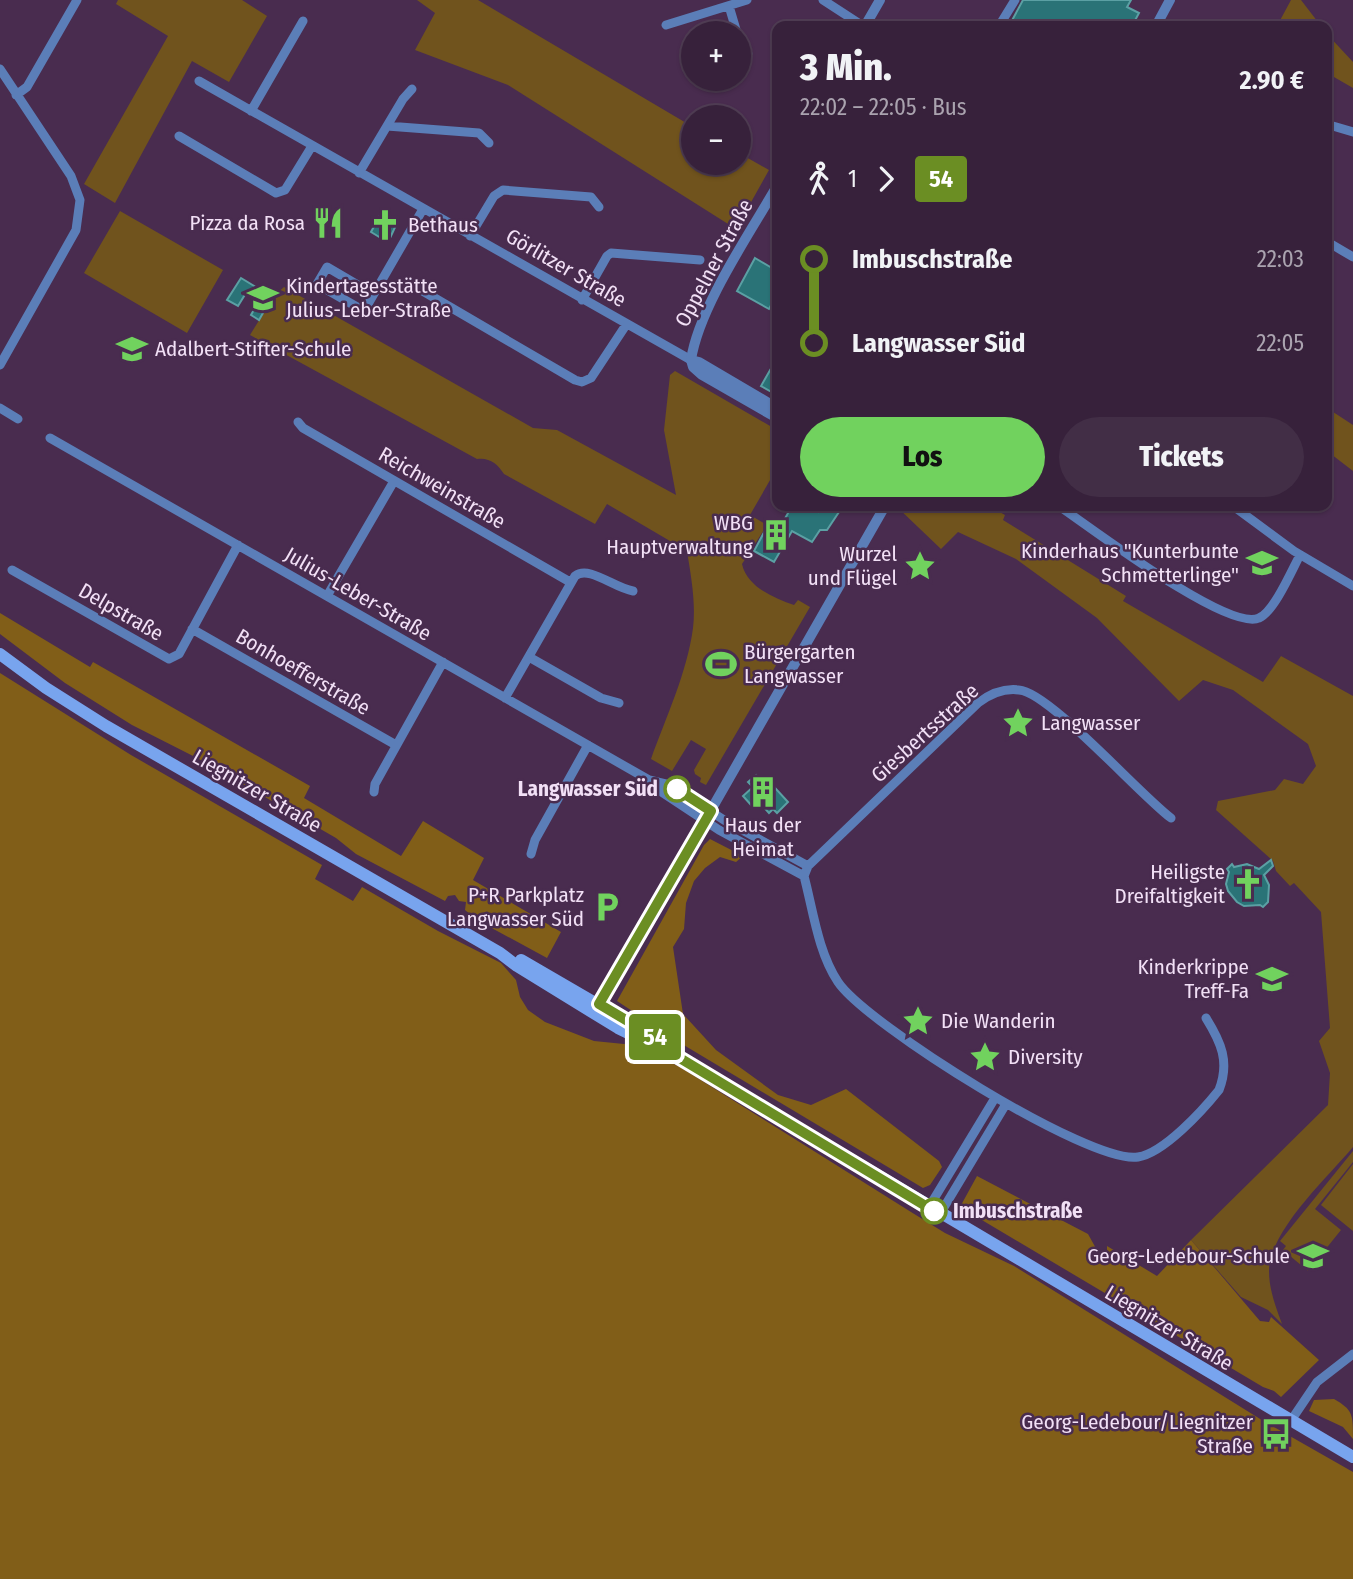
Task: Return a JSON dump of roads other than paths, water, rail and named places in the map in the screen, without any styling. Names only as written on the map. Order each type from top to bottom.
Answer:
[{"type":"main road","name":"Liegnitzer Straße","points":[[0,654],[86,715],[500,953],[533,966],[597,1009],[658,1039],[678,1057],[1353,1457]]},
{"type":"street","points":[[16,95],[27,87],[78,0]]},
{"type":"street","points":[[666,25],[747,0]]},
{"type":"street","points":[[823,0],[856,21]]},
{"type":"street","points":[[867,21],[880,0]]},
{"type":"street","points":[[1002,21],[1015,0]]},
{"type":"street","points":[[1159,21],[1170,0]]},
{"type":"street","points":[[729,6],[733,21]]},
{"type":"street","points":[[251,111],[303,21]]},
{"type":"street","points":[[0,69],[71,176],[80,200],[76,229],[0,365]]},
{"type":"street","name":"Görlitzer Straße","points":[[199,81],[626,325],[699,362],[772,405]]},
{"type":"street","points":[[359,173],[412,89]]},
{"type":"street","points":[[387,126],[479,133],[489,143]]},
{"type":"street","points":[[1332,126],[1353,132]]},
{"type":"street","points":[[178,136],[276,193],[285,190],[312,146]]},
{"type":"street","points":[[470,236],[494,196],[503,190],[591,197],[599,207]]},
{"type":"street","name":"Oppelner Straße","points":[[691,360],[695,342],[711,304],[772,195]]},
{"type":"street","points":[[373,294],[327,267],[317,284],[364,311],[423,209]]},
{"type":"street","points":[[1332,245],[1353,257]]},
{"type":"street","points":[[582,300],[607,256],[611,254],[700,260]]},
{"type":"street","points":[[409,283],[582,382],[591,378],[626,325]]},
{"type":"street","name":"Görlitzer Straße","points":[[691,360],[694,368],[702,375],[772,415]]},
{"type":"street","points":[[0,408],[18,419]]},
{"type":"street","name":"Reichweinstraße","points":[[298,422],[303,428],[570,582]]},
{"type":"street","name":"Julius-Leber-Straße","points":[[50,438],[649,780],[670,785],[708,816]]},
{"type":"street","points":[[327,596],[394,481]]},
{"type":"street","points":[[597,1009],[882,511]]},
{"type":"street","points":[[1066,511],[1177,587],[1242,619],[1255,620],[1268,612],[1300,555]]},
{"type":"street","points":[[1240,511],[1300,555],[1353,586]]},
{"type":"street","name":"Delpstraße","points":[[12,570],[169,659],[179,654],[238,545]]},
{"type":"street","points":[[505,698],[570,582],[581,571],[587,571],[619,589],[633,591]]},
{"type":"street","name":"Bonhoefferstraße","points":[[192,629],[396,745]]},
{"type":"street","points":[[529,657],[601,698],[619,703]]},
{"type":"street","points":[[374,792],[374,784],[443,662]]},
{"type":"street","name":"Giesbertsstraße","points":[[808,866],[978,703],[998,692],[1009,690],[1020,690],[1046,703],[1171,818]]},
{"type":"street","points":[[531,854],[534,840],[588,745]]},
{"type":"street","points":[[708,816],[808,866],[804,876],[828,963],[850,998],[995,1098],[1106,1152],[1128,1158],[1146,1155],[1163,1145],[1219,1090],[1224,1076],[1223,1052],[1218,1037],[1206,1018]]},
{"type":"street","points":[[708,816],[804,876]]},
{"type":"street","points":[[929,1207],[995,1098]]},
{"type":"street","points":[[940,1214],[1006,1104]]},
{"type":"street","points":[[1290,1422],[1317,1382],[1353,1354]]},
{"type":"place","name":"Pizza da Rosa","points":[[328,223]]},
{"type":"place","name":"Bethaus","points":[[385,225]]},
{"type":"place","name":"Kindertagesstätte Julius-Leber-Straße","points":[[263,298]]},
{"type":"place","name":"Adalbert-Stifter-Schule","points":[[132,349]]},
{"type":"place","name":"WBG Hauptverwaltung","points":[[776,535]]},
{"type":"place","name":"Kinderhaus \"Kunterbunte Schmetterlinge\"","points":[[1262,563]]},
{"type":"place","name":"Wurzel und Flügel","points":[[920,566]]},
{"type":"place","name":"Bürgergarten Langwasser","points":[[721,664]]},
{"type":"place","name":"Langwasser","points":[[1018,723]]},
{"type":"place","name":"Langwasser Süd","points":[[677,789]]},
{"type":"place","name":"Haus der Heimat","points":[[763,792]]},
{"type":"place","name":"Heiligste Dreifaltigkeit","points":[[1248,884]]},
{"type":"place","name":"P+R Parkplatz Langwasser Süd","points":[[607,907]]},
{"type":"place","name":"Kinderkrippe Treff-Fa","points":[[1272,979]]},
{"type":"place","name":"Die Wanderin","points":[[918,1021]]},
{"type":"place","name":"Diversity","points":[[985,1057]]},
{"type":"place","name":"Imbuschstraße","points":[[934,1211]]},
{"type":"place","name":"Georg-Ledebour-Schule","points":[[1313,1256]]},
{"type":"place","name":"Georg-Ledebour/Liegnitzer Straße","points":[[1276,1434]]}]
